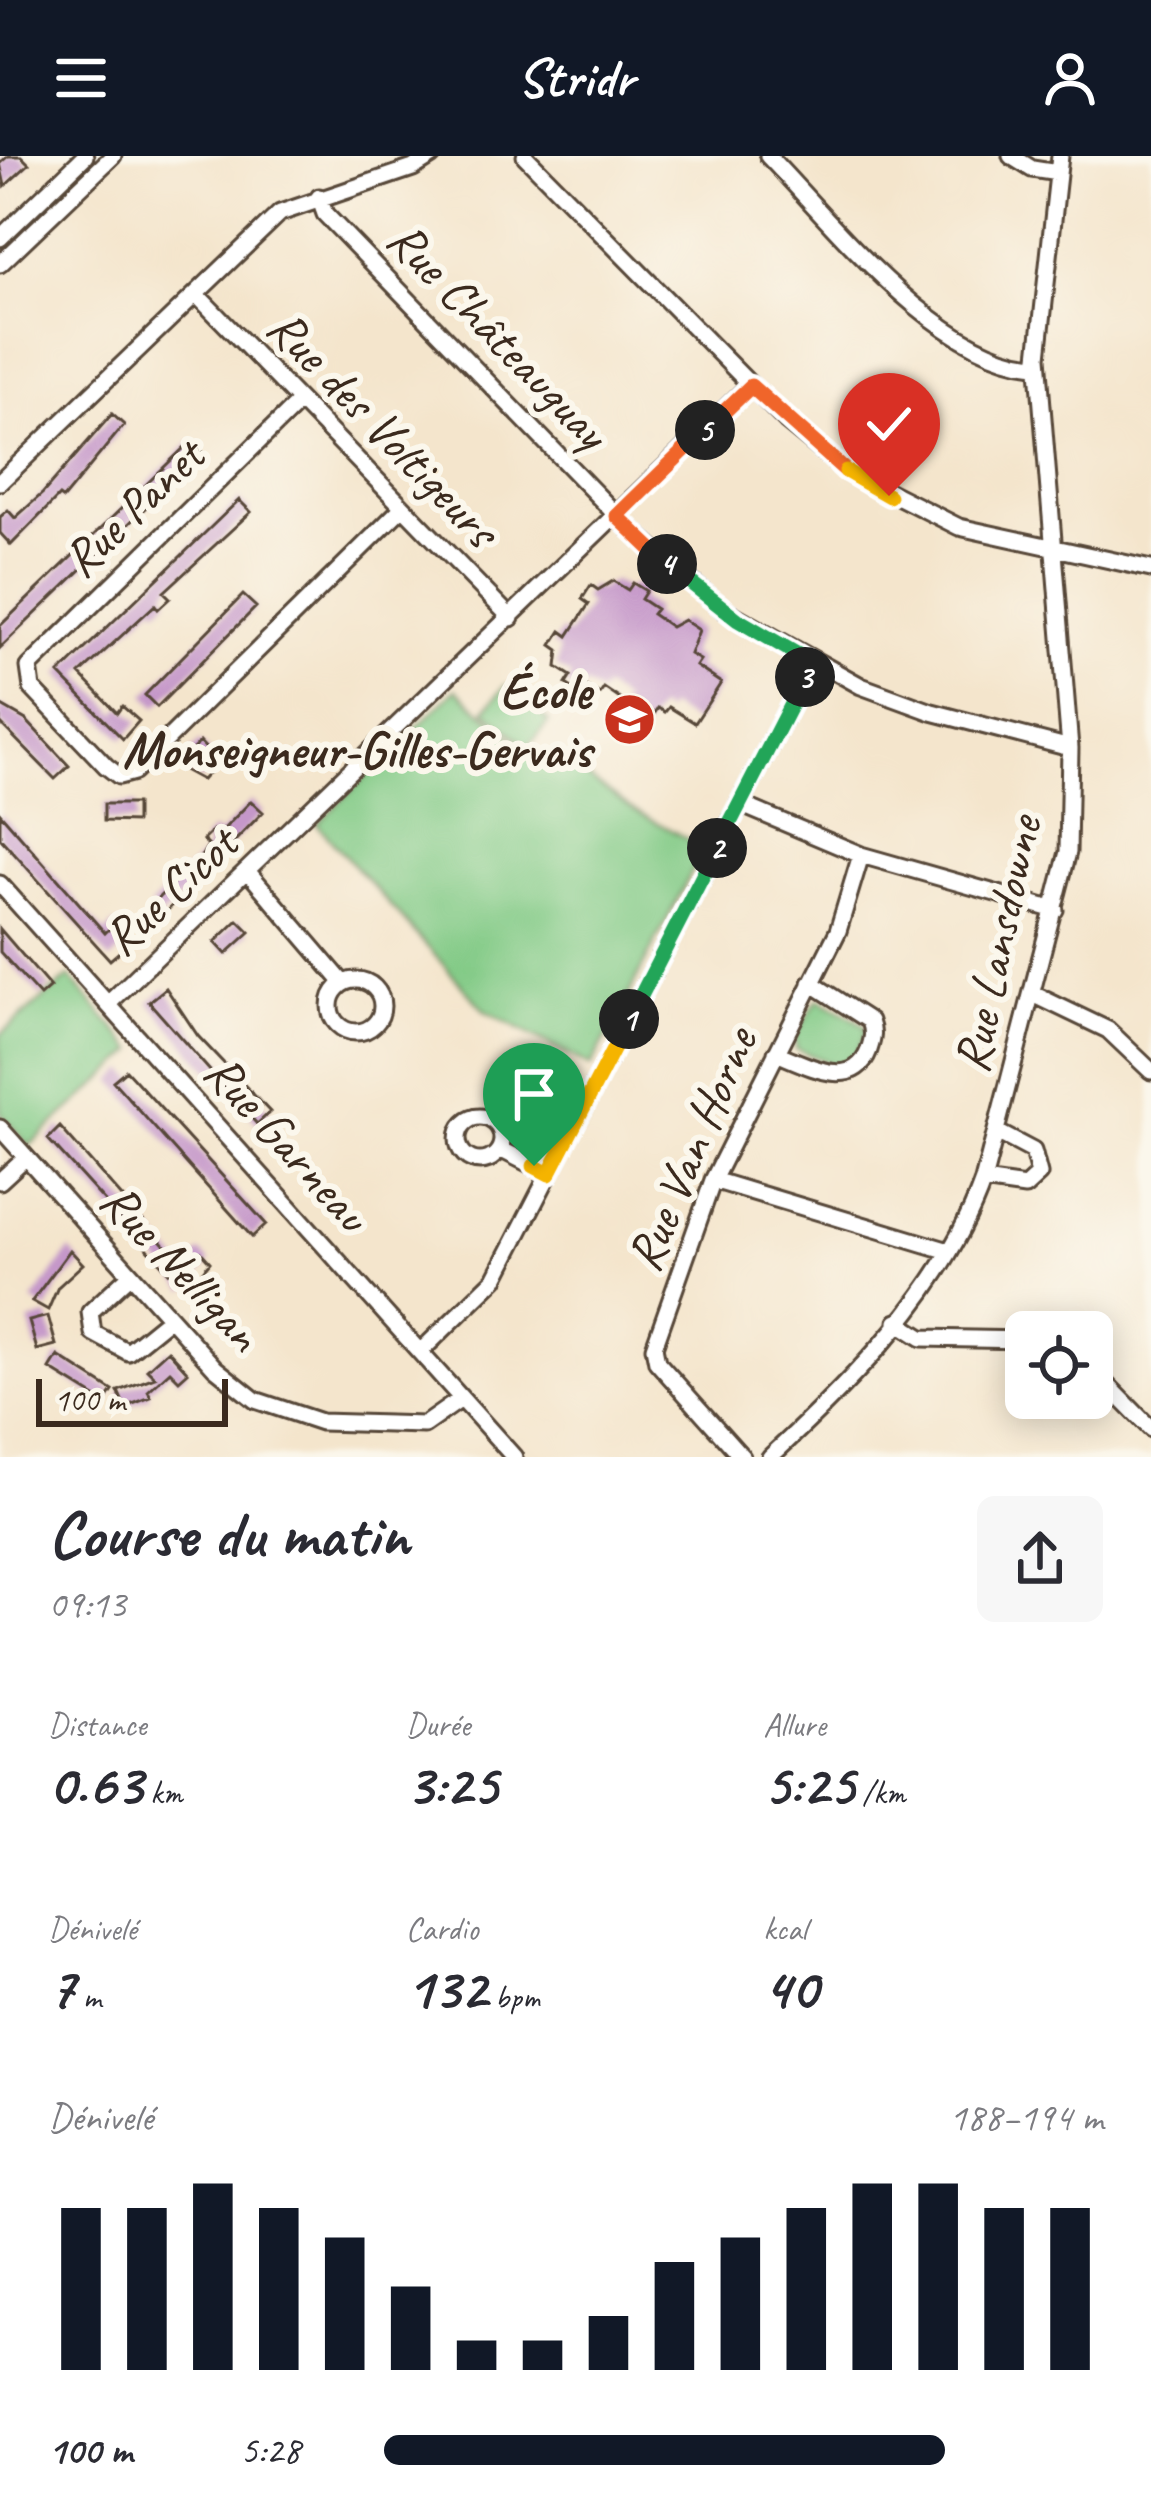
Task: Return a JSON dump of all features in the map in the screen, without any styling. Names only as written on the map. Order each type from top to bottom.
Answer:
[{"type":"street","points":[[0,238],[86,156]]},
{"type":"street","points":[[0,265],[113,156]]},
{"type":"street","points":[[0,482],[280,213],[407,170],[431,156]]},
{"type":"street","points":[[525,156],[822,452],[889,496],[958,527],[1151,569]]},
{"type":"street","points":[[768,156],[929,314],[996,355],[1038,365]]},
{"type":"street","points":[[1011,156],[1027,168],[1059,164]]},
{"type":"street","name":"Rue Lansdowne","points":[[770,1457],[898,1322],[949,1251],[983,1181],[1068,852],[1070,748],[1038,365],[1059,164]]},
{"type":"street","name":"Rue Châteauguay","points":[[319,197],[325,214],[617,516],[694,587],[812,663],[932,712],[1070,748]]},
{"type":"street","name":"Rue des Voltigeurs","points":[[196,294],[512,618]]},
{"type":"street","name":"Rue Cicot","points":[[109,1004],[751,386]]},
{"type":"street","name":"Rue Panet","points":[[300,401],[33,661],[27,674],[32,688],[122,776],[154,752],[403,507]]},
{"type":"street","points":[[420,1352],[490,1286],[812,663]]},
{"type":"street","points":[[740,804],[860,855],[1055,910]]},
{"type":"street","name":"Rue Van Horne","points":[[742,1457],[654,1354],[713,1180],[841,924],[860,855]]},
{"type":"street","points":[[249,873],[344,983]]},
{"type":"street","name":"Rue Garneau","points":[[0,884],[514,1457]]},
{"type":"street","points":[[776,1053],[840,1074],[853,1072],[865,1060],[873,1036],[870,1021],[811,983]]},
{"type":"street","points":[[1033,994],[1108,1030],[1151,1071]]},
{"type":"street","name":"Rue Nelligan","points":[[0,1128],[238,1389],[293,1415],[334,1423],[424,1425],[461,1399]]},
{"type":"street","points":[[983,1181],[1025,1187],[1039,1174],[1033,1151],[997,1132]]},
{"type":"street","points":[[500,1149],[549,1174]]},
{"type":"street","points":[[0,1181],[26,1157]]},
{"type":"street","points":[[713,1180],[949,1251]]},
{"type":"street","points":[[130,1275],[90,1312],[93,1333],[128,1352],[170,1318]]},
{"type":"street","points":[[898,1322],[922,1338],[1005,1340]]},
{"type":"street","points":[[1113,1390],[1151,1429]]},
{"type":"green space","points":[[506,685],[549,722],[528,747],[485,710]]},
{"type":"green space","points":[[456,689],[522,748],[577,770],[634,810],[704,848],[591,1067],[485,1011],[317,824]]},
{"type":"green space","points":[[69,977],[135,1051],[29,1146],[0,1113],[0,1035]]},
{"type":"green space","points":[[818,999],[863,1024],[866,1032],[853,1062],[832,1064],[796,1049],[795,1036]]},
{"type":"building","points":[[8,156],[21,156],[29,164],[5,186],[0,163]]},
{"type":"building","points":[[112,414],[124,425],[63,499],[59,496],[11,545],[0,533],[0,517],[8,510],[15,518],[43,493]]},
{"type":"building","points":[[191,441],[203,452],[0,648],[0,626]]},
{"type":"building","points":[[239,500],[251,512],[164,592],[170,598],[158,609],[155,605],[80,674],[117,713],[122,706],[139,721],[123,739],[59,674]]},
{"type":"building","points":[[613,581],[628,590],[633,583],[646,591],[641,599],[671,627],[684,620],[699,630],[690,654],[700,660],[696,666],[721,683],[695,723],[669,707],[665,712],[658,708],[643,732],[615,714],[623,701],[604,688],[600,694],[585,685],[580,693],[566,684],[571,676],[557,667],[559,650],[552,645],[561,631],[568,636],[589,604],[582,599],[591,585],[598,590]]},
{"type":"building","points":[[243,595],[256,607],[157,707],[145,695]]},
{"type":"building","points":[[0,705],[26,720],[69,766],[55,779],[0,723]]},
{"type":"building","points":[[200,742],[211,754],[203,762],[211,770],[202,780],[176,766]]},
{"type":"building","points":[[251,801],[263,812],[161,917],[150,906],[202,855],[208,845],[203,840],[213,830],[218,835]]},
{"type":"building","points":[[104,804],[136,804],[136,822],[104,821]]},
{"type":"building","points":[[0,813],[105,933],[114,924],[125,936],[119,942],[124,948],[110,960],[0,838]]},
{"type":"building","points":[[238,920],[250,932],[226,954],[215,942]]},
{"type":"building","points":[[0,929],[50,987],[40,996],[0,952]]},
{"type":"building","points":[[166,988],[198,1036],[270,1112],[257,1124],[149,1002]]},
{"type":"building","points":[[126,1070],[266,1224],[252,1237],[113,1081]]},
{"type":"building","points":[[60,1127],[184,1267],[201,1252],[210,1262],[186,1291],[48,1139]]},
{"type":"building","points":[[70,1250],[83,1264],[58,1287],[48,1310],[32,1301]]},
{"type":"building","points":[[48,1316],[56,1345],[37,1350],[29,1321]]},
{"type":"building","points":[[168,1350],[188,1372],[179,1380],[170,1371],[148,1391],[151,1397],[125,1407],[118,1391],[155,1377],[147,1369]]},
{"type":"building","points":[[58,1356],[113,1391],[105,1403],[50,1369]]},
{"type":"place","name":"École Monseigneur-Gilles-Gervais","points":[[630,719]]},
{"type":"route","points":[[534,1166],[549,1174],[812,663],[738,620],[694,587],[617,516],[751,386],[822,452],[889,496]]}]
